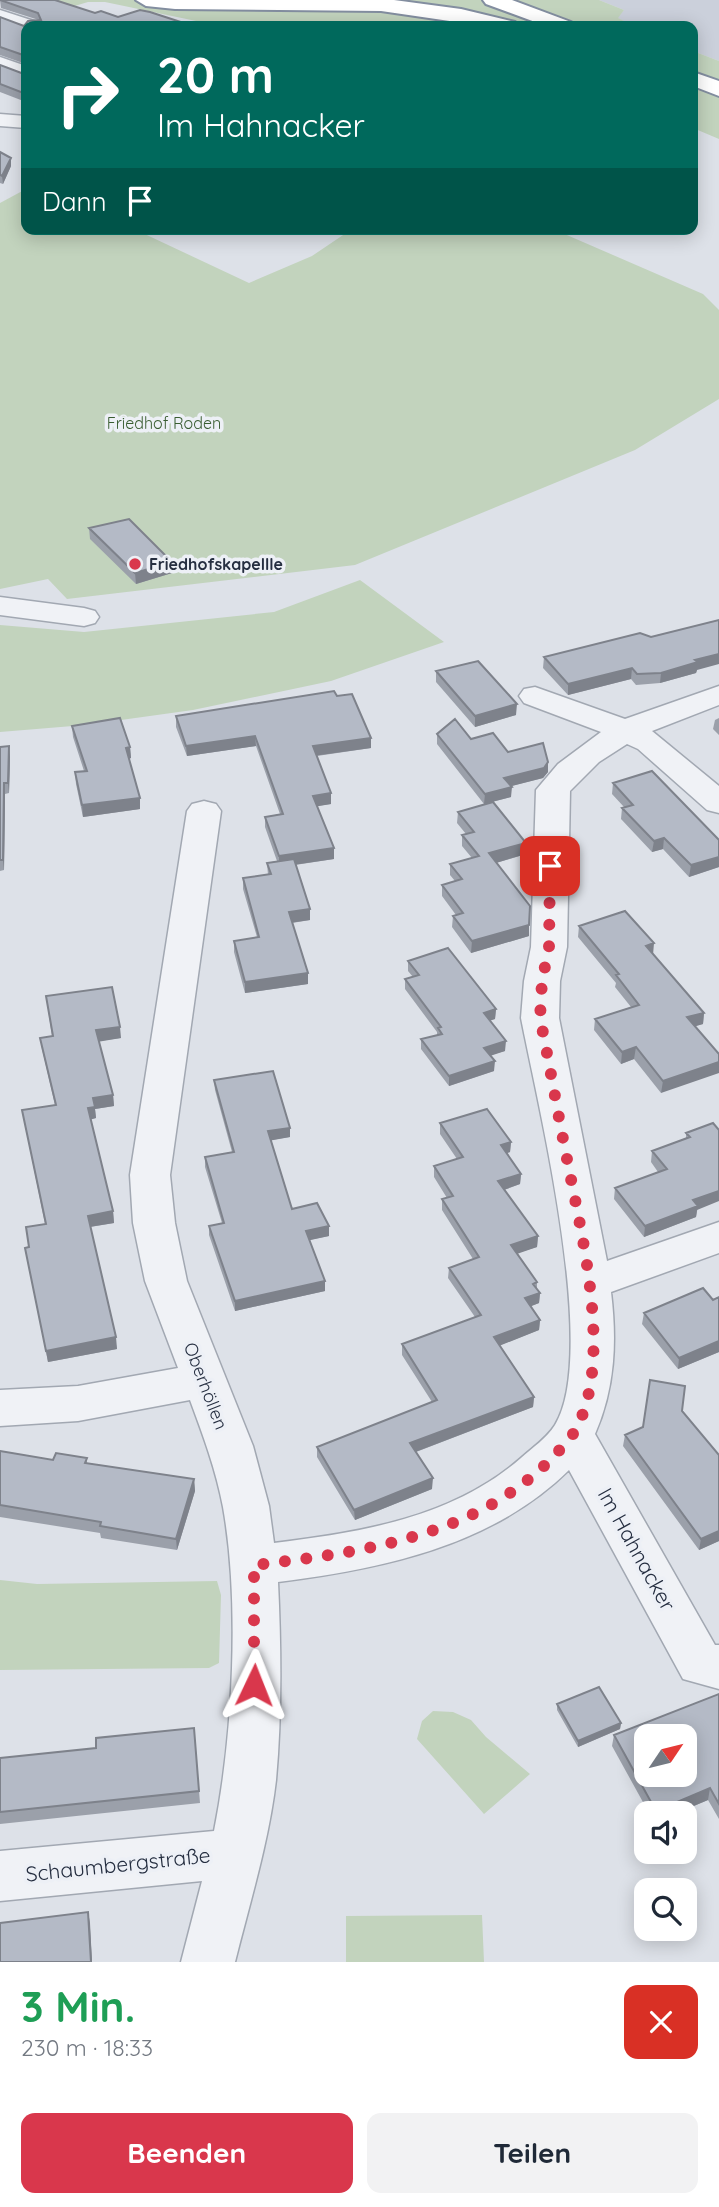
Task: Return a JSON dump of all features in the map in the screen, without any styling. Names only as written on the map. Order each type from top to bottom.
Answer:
[{"type":"highway","points":[[146,0],[220,6],[380,5],[456,14],[486,21]]},
{"type":"highway","points":[[456,0],[524,21]]},
{"type":"highway","points":[[494,0],[528,21]]},
{"type":"highway","points":[[698,80],[719,89]]},
{"type":"highway","points":[[698,96],[719,105]]},
{"type":"street","points":[[0,16],[21,23]]},
{"type":"street","points":[[0,63],[21,71]]},
{"type":"street","points":[[0,120],[21,122]]},
{"type":"street","points":[[0,606],[84,617]]},
{"type":"street","points":[[254,1565],[337,1555],[437,1530],[495,1503],[538,1472],[573,1435],[588,1399],[592,1357],[590,1283],[540,1018],[542,981],[549,947],[553,790],[593,752],[625,730],[652,717],[719,695]]},
{"type":"street","points":[[534,696],[625,730],[668,756],[719,803]]},
{"type":"street","name":"Oberhöllen","points":[[204,811],[156,1119],[150,1175],[154,1223],[166,1281],[230,1446],[246,1506],[254,1565],[256,1638],[250,1780],[236,1853],[208,1962]]},
{"type":"street","points":[[590,1283],[719,1237]]},
{"type":"street","points":[[0,1408],[47,1409],[96,1404],[205,1379]]},
{"type":"street","name":"Im Hahnacker","points":[[573,1435],[710,1665]]},
{"type":"street","name":"Schaumbergstraße","points":[[0,1876],[236,1853]]},
{"type":"shaded area","points":[[599,0],[719,0],[719,61],[698,53],[698,21],[623,21],[617,18],[624,10]]},
{"type":"green space","points":[[30,0],[599,0],[624,10],[618,18],[624,21],[572,21],[556,15],[536,21],[196,21],[105,2],[88,2],[58,11]]},
{"type":"green space","points":[[698,53],[719,61],[719,139],[698,130]]},
{"type":"green space","name":"Friedhof Roden","points":[[21,192],[21,235],[147,235],[249,283],[312,256],[343,235],[567,235],[703,294],[719,310],[719,399],[635,450],[355,565],[67,599],[48,579],[0,589],[0,203]]},
{"type":"green space","points":[[360,580],[444,642],[331,681],[193,710],[85,725],[0,732],[0,625],[84,632],[274,612]]},
{"type":"green space","points":[[0,1580],[37,1584],[217,1581],[221,1595],[219,1663],[209,1668],[0,1670]]},
{"type":"green space","points":[[433,1711],[453,1712],[471,1720],[486,1737],[530,1774],[484,1814],[417,1739],[422,1721]]},
{"type":"green space","points":[[482,1915],[484,1962],[346,1962],[346,1916]]},
{"type":"building","points":[[0,0],[55,0],[95,13],[101,11],[118,17],[140,10],[178,21],[28,21],[41,20],[38,13]]},
{"type":"building","points":[[0,17],[21,25],[21,54],[0,47]]},
{"type":"building","points":[[0,65],[21,73],[21,92],[0,84]]},
{"type":"building","points":[[0,152],[11,158],[2,176],[0,175]]},
{"type":"building","points":[[129,519],[172,562],[135,573],[89,528]]},
{"type":"building","points":[[719,620],[719,654],[661,673],[637,674],[632,668],[568,684],[544,657],[640,633],[651,637]]},
{"type":"building","points":[[478,661],[517,704],[475,716],[436,671]]},
{"type":"building","points":[[334,691],[337,696],[352,694],[371,738],[313,746],[331,793],[313,796],[334,848],[279,856],[265,817],[283,814],[255,736],[186,746],[176,716]]},
{"type":"building","points":[[120,718],[130,747],[126,748],[140,798],[82,805],[75,772],[87,771],[72,726]]},
{"type":"building","points":[[455,719],[471,739],[493,733],[508,752],[543,743],[548,762],[544,768],[504,778],[512,787],[485,794],[437,734]]},
{"type":"building","points":[[9,746],[8,783],[4,783],[3,860],[0,860],[0,747]]},
{"type":"building","points":[[652,771],[719,840],[719,857],[691,865],[664,838],[654,841],[622,808],[633,805],[613,783]]},
{"type":"building","points":[[493,802],[526,843],[489,853],[530,906],[529,925],[472,941],[453,916],[463,913],[442,885],[462,879],[450,864],[479,856],[462,835],[474,832],[458,812]]},
{"type":"building","points":[[294,859],[310,909],[289,912],[308,973],[245,982],[234,941],[259,937],[243,878],[271,874],[267,863]]},
{"type":"building","points":[[625,911],[654,943],[646,946],[704,1013],[687,1017],[719,1054],[719,1062],[663,1081],[636,1047],[622,1052],[595,1019],[639,1005],[616,975],[619,974],[579,926]]},
{"type":"building","points":[[448,948],[496,1009],[484,1013],[506,1041],[484,1048],[495,1061],[449,1076],[421,1039],[442,1034],[438,1028],[441,1027],[405,979],[419,975],[408,961]]},
{"type":"building","points":[[112,987],[120,1027],[96,1030],[113,1095],[93,1098],[95,1107],[88,1108],[113,1211],[88,1216],[116,1337],[46,1351],[25,1248],[29,1247],[26,1227],[46,1224],[22,1110],[56,1105],[40,1038],[53,1036],[46,996]]},
{"type":"building","points":[[273,1071],[290,1128],[268,1131],[292,1209],[317,1203],[329,1226],[306,1231],[325,1281],[235,1301],[209,1226],[224,1223],[205,1157],[234,1152],[214,1080]]},
{"type":"building","points":[[487,1109],[511,1142],[501,1145],[521,1174],[498,1181],[538,1236],[511,1245],[537,1282],[533,1284],[540,1293],[525,1298],[540,1320],[494,1337],[534,1397],[410,1443],[433,1478],[354,1510],[317,1447],[437,1400],[402,1344],[481,1315],[449,1268],[479,1257],[442,1199],[453,1196],[434,1166],[463,1157],[440,1123]]},
{"type":"building","points":[[713,1123],[719,1130],[719,1191],[693,1200],[698,1206],[645,1226],[615,1188],[667,1169],[652,1151],[690,1137],[686,1133]]},
{"type":"building","points":[[703,1288],[713,1300],[719,1297],[719,1341],[679,1358],[644,1313]]},
{"type":"building","points":[[650,1380],[685,1386],[682,1411],[719,1455],[719,1531],[701,1539],[625,1435],[643,1427]]},
{"type":"building","points":[[0,1451],[53,1460],[56,1453],[87,1458],[85,1463],[194,1479],[176,1539],[100,1526],[101,1522],[0,1505]]},
{"type":"building","points":[[599,1687],[621,1723],[578,1741],[557,1704]]},
{"type":"building","points":[[719,1694],[719,1804],[710,1788],[679,1801],[650,1801],[643,1787],[697,1787],[697,1724],[642,1724]]},
{"type":"building","points":[[634,1727],[634,1771],[614,1735]]},
{"type":"building","points":[[194,1728],[199,1791],[0,1812],[0,1758],[96,1748],[96,1738]]},
{"type":"building","points":[[88,1912],[91,1962],[0,1962],[0,1923]]},
{"type":"place","name":"Friedhofskapellle","points":[[135,564]]},
{"type":"route","points":[[254,1685],[254,1565],[337,1555],[437,1530],[495,1503],[538,1472],[573,1435],[588,1399],[592,1357],[590,1283],[540,1018],[542,981],[549,947],[550,866]]}]
